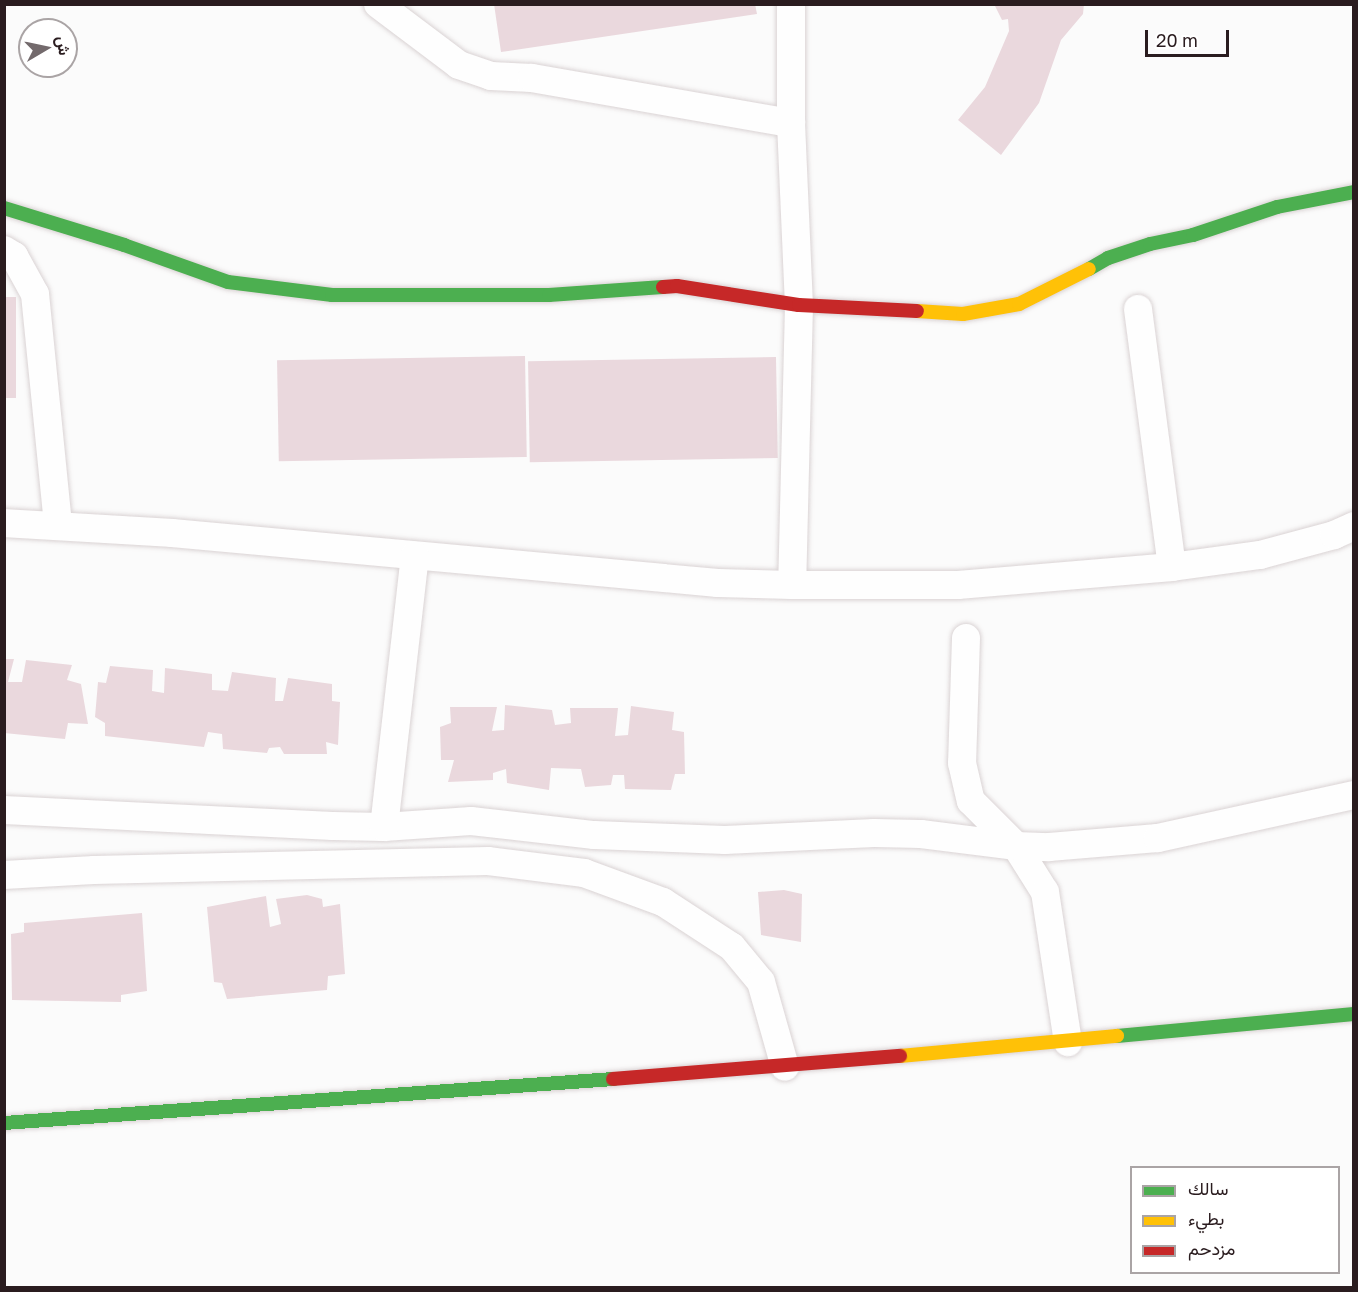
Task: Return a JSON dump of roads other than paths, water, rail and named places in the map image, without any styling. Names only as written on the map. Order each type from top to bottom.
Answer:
[{"type":"street","points":[[378,4],[459,65],[491,76],[532,78],[791,123]]},
{"type":"street","points":[[792,585],[798,305],[791,123],[799,5]]},
{"type":"street","points":[[4,208],[124,245],[228,282],[332,295],[549,295],[677,286],[798,305],[944,314],[992,311],[1046,293],[1108,258],[1150,244],[1193,235],[1277,207],[1353,192]]},
{"type":"street","points":[[4,250],[14,256],[35,294],[58,525]]},
{"type":"street","points":[[1138,309],[1172,567]]},
{"type":"street","points":[[4,523],[288,543],[718,583],[792,585],[958,585],[1172,567],[1260,555],[1334,535],[1353,526]]},
{"type":"street","points":[[384,827],[414,556]]},
{"type":"street","points":[[966,638],[962,763],[970,801],[1016,846],[1045,892],[1068,1042]]},
{"type":"street","points":[[4,810],[384,827],[471,821],[594,835],[725,840],[874,833],[921,834],[1016,846],[1049,847],[1158,838],[1353,795]]},
{"type":"street","points":[[4,875],[94,870],[488,861],[584,873],[663,902],[732,946],[761,982],[785,1067]]},
{"type":"street","points":[[4,1123],[785,1067],[1353,1014]]}]
